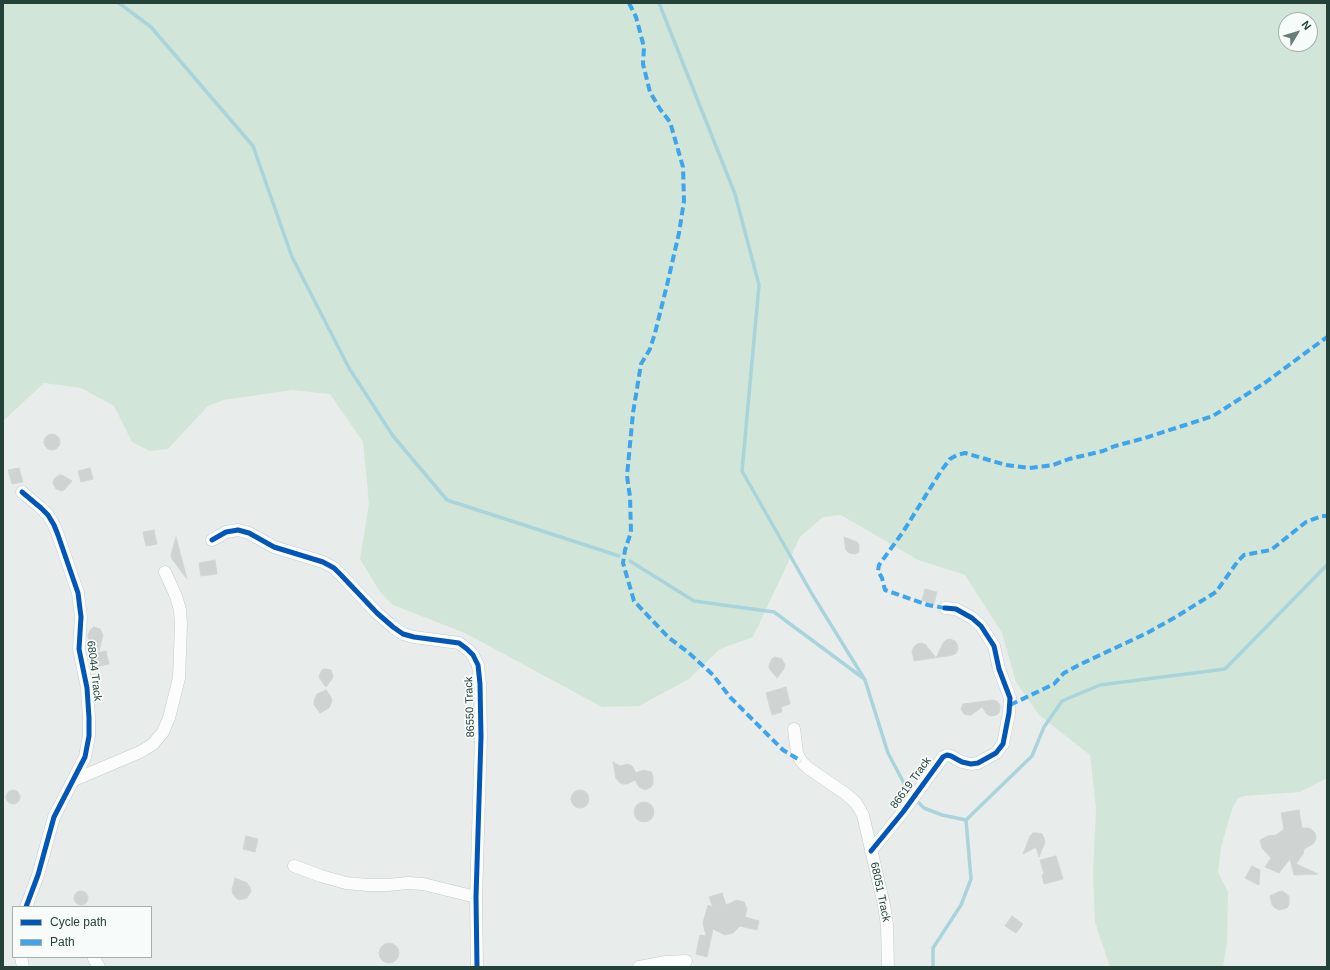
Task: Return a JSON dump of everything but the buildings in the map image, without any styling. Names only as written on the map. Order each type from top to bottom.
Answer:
[{"type":"street","name":"68044 Track","points":[[22,492],[41,508],[54,524],[78,593],[81,617],[79,649],[87,688],[89,718],[89,736],[85,757],[54,817],[38,874],[26,906]]},
{"type":"street","name":"86550 Track","points":[[212,540],[226,532],[238,530],[249,533],[274,547],[323,562],[334,568],[377,613],[403,634],[414,637],[459,643],[467,648],[473,655],[478,665],[480,684],[481,738],[476,897],[477,967]]},
{"type":"street","points":[[74,780],[140,752],[153,744],[163,732],[169,718],[179,678],[181,625],[180,610],[176,596],[165,572]]},
{"type":"street","name":"86619 Track","points":[[871,851],[943,757],[947,755],[962,762],[971,764],[978,763],[996,753],[1003,744],[1010,698],[999,669],[994,646],[981,626],[967,614],[956,609],[945,608]]},
{"type":"street","name":"68051 Track","points":[[794,729],[797,753],[800,761],[846,794],[856,803],[863,814],[871,851],[881,886],[887,925],[888,967]]},
{"type":"street","points":[[294,866],[346,883],[367,885],[408,883],[423,884],[476,897]]},
{"type":"street","points":[[639,967],[666,962],[686,961]]},
{"type":"green space","points":[[3,3],[1327,3],[1327,778],[1300,792],[1244,796],[1238,798],[1232,809],[1221,847],[1218,872],[1228,892],[1227,943],[1223,967],[1110,967],[1095,922],[1093,872],[1096,808],[1090,755],[1039,715],[1016,682],[1002,633],[965,575],[918,560],[841,515],[823,517],[800,537],[753,637],[720,649],[689,679],[639,706],[602,707],[465,633],[393,605],[380,592],[360,559],[369,503],[363,442],[330,394],[292,390],[224,400],[208,406],[168,449],[150,451],[132,442],[114,406],[81,388],[44,383],[3,421]]},
{"type":"waterway","points":[[119,3],[151,27],[253,146],[292,257],[349,368],[393,436],[447,500],[619,556]]},
{"type":"waterway","points":[[659,3],[735,194],[759,285],[742,471],[812,594],[865,680],[888,753],[907,789]]},
{"type":"waterway","points":[[630,561],[694,601],[774,612],[863,678]]},
{"type":"waterway","points":[[966,820],[1032,756],[1044,727],[1062,701],[1100,685],[1225,669],[1327,565]]},
{"type":"waterway","points":[[919,803],[924,808],[942,815],[966,820],[971,879],[961,905],[933,948],[933,967]]},
{"type":"marked path","points":[[629,3],[636,17],[644,47],[643,64],[650,92],[670,122],[683,167],[684,201],[679,233],[655,333],[650,349],[641,364],[633,413],[627,476],[630,497],[631,532],[625,550],[623,563],[634,601],[668,637],[689,653],[713,675],[730,697],[783,750],[801,761]]},
{"type":"marked path","points":[[945,608],[928,605],[885,590],[882,578],[878,571],[879,565],[903,532],[950,459],[965,453],[1006,465],[1029,468],[1053,465],[1069,459],[1103,451],[1213,416],[1266,382],[1327,337]]},
{"type":"marked path","points":[[1010,705],[1054,684],[1064,673],[1147,633],[1174,618],[1216,592],[1244,555],[1271,550],[1306,522],[1322,516],[1327,516]]},
{"type":"cycle path","points":[[22,492],[48,515],[54,525],[78,593],[81,617],[79,649],[87,688],[89,718],[89,736],[85,757],[54,817],[38,875],[26,906]]},
{"type":"cycle path","points":[[212,540],[226,532],[238,530],[249,533],[274,547],[323,562],[334,568],[377,613],[403,634],[414,637],[459,643],[473,655],[478,665],[480,684],[481,737],[476,897],[477,967]]},
{"type":"cycle path","points":[[871,851],[903,812],[943,757],[947,755],[962,762],[971,764],[978,763],[996,753],[1003,744],[1009,713],[1010,698],[999,669],[994,646],[981,626],[972,618],[956,609],[945,608]]}]
